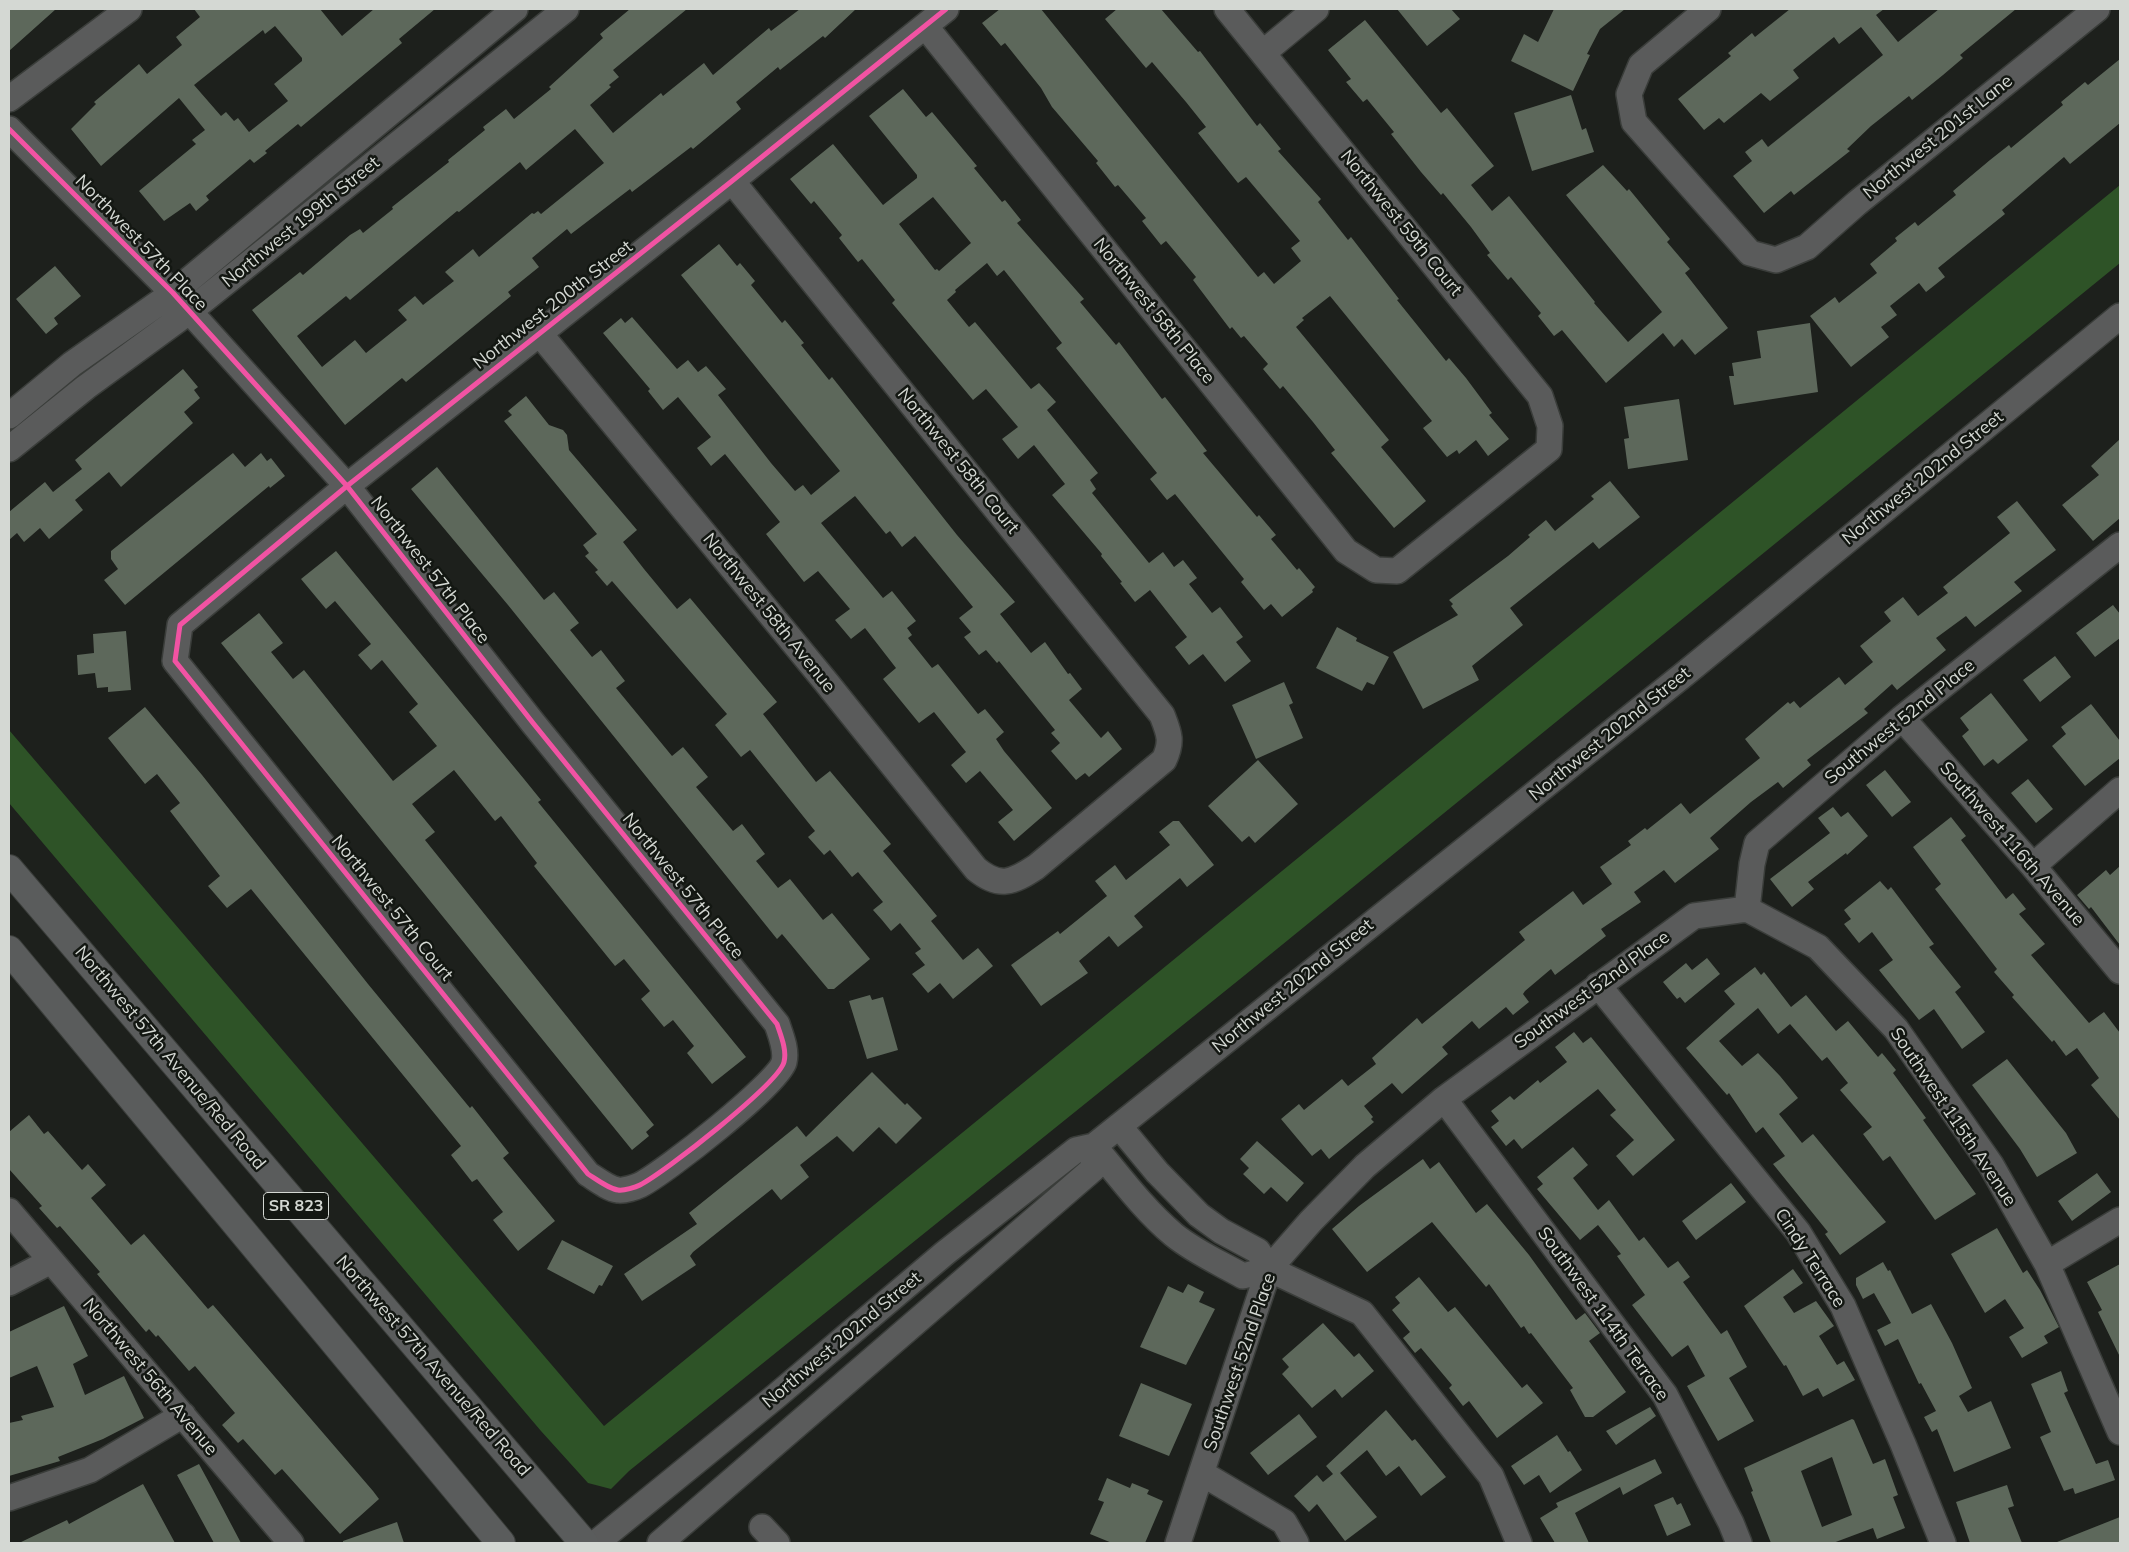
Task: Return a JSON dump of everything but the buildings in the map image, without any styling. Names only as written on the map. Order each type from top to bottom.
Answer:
[{"type":"main road","name":"Northwest 57th Avenue/Red Road","points":[[9,869],[584,1543]]},
{"type":"main road","name":"SR 823","points":[[9,950],[501,1543]]},
{"type":"street","points":[[9,99],[129,9]]},
{"type":"street","name":"Northwest 199th Street","points":[[9,416],[72,364],[173,293],[515,9]]},
{"type":"street","name":"Northwest 199th Street","points":[[9,449],[86,387],[190,311],[566,9]]},
{"type":"street","name":"Northwest 200th Street","points":[[180,625],[347,486],[732,182],[946,9]]},
{"type":"street","name":"Northwest 59th Court","points":[[1227,9],[1264,52],[1540,396],[1550,426],[1549,448]]},
{"type":"street","points":[[1264,52],[1316,9]]},
{"type":"street","name":"Northwest 201st Lane","points":[[1708,9],[1641,65],[1629,94],[1634,122],[1750,253],[1776,260],[1807,248],[1857,203],[2097,9]]},
{"type":"street","name":"Northwest 58th Place","points":[[926,26],[1346,551],[1376,570],[1397,571],[1549,448]]},
{"type":"street","name":"Northwest 57th Place","points":[[9,128],[190,311],[347,486],[533,723],[777,1024],[784,1045],[784,1061],[777,1074],[762,1091],[659,1174],[639,1186],[618,1190]]},
{"type":"street","name":"Northwest 58th Court","points":[[732,182],[1162,715],[1169,734],[1170,748],[1164,760],[1036,867],[1021,877],[1004,882]]},
{"type":"street","name":"Northwest 202nd Street","points":[[596,1543],[775,1398],[946,1253],[1076,1150],[1094,1146],[1687,672],[2120,316]]},
{"type":"street","name":"Northwest 58th Avenue","points":[[540,334],[826,682],[976,869],[988,879],[1004,882]]},
{"type":"street","name":"Southwest 52nd Place","points":[[1178,1543],[1203,1474],[1269,1269],[1311,1221],[1365,1166],[1444,1099],[1694,916],[1747,909],[1752,864],[1757,843],[1902,718],[2120,545]]},
{"type":"street","name":"Northwest 57th Court","points":[[180,625],[175,662],[588,1174],[618,1190]]},
{"type":"street","name":"Southwest 116th Avenue","points":[[1902,718],[2033,866],[2120,971]]},
{"type":"street","points":[[2033,866],[2120,790]]},
{"type":"street","name":"Southwest 115th Avenue","points":[[1747,909],[1818,947],[1896,1029],[1991,1165],[2047,1264],[2120,1430]]},
{"type":"street","name":"Cindy Terrace","points":[[1598,985],[1798,1232],[1842,1306],[1903,1444],[1943,1543]]},
{"type":"street","name":"Southwest 114th Terrace","points":[[1444,1099],[1666,1395],[1731,1523],[1739,1543]]},
{"type":"street","points":[[1119,1126],[1199,1215],[1221,1231],[1258,1251],[1269,1269],[1362,1313],[1490,1476],[1519,1543]]},
{"type":"street","points":[[1094,1146],[1173,1234],[1206,1256],[1243,1276],[1269,1269]]},
{"type":"street","name":"Northwest 202nd Street","points":[[660,1543],[1093,1169],[1094,1146]]},
{"type":"street","points":[[1160,1220],[1183,1199]]},
{"type":"street","name":"Northwest 56th Avenue","points":[[9,1211],[291,1543]]},
{"type":"street","points":[[2047,1264],[2120,1220]]},
{"type":"street","points":[[1206,1256],[1221,1231]]},
{"type":"street","points":[[9,1283],[52,1261]]},
{"type":"street","points":[[9,1498],[90,1470],[183,1415]]},
{"type":"street","points":[[1203,1474],[1284,1522],[1296,1543]]},
{"type":"shaded area","points":[[2120,185],[2120,263],[1245,975],[629,1471],[611,1489],[588,1483],[541,1431],[9,803],[9,730],[604,1426]]},
{"type":"cycle path","points":[[9,129],[173,293],[347,486],[533,723],[777,1024],[785,1053],[784,1062],[777,1073],[762,1089],[695,1147],[640,1185],[623,1190],[611,1188],[588,1174],[175,661],[180,625],[347,486],[946,9]]}]
